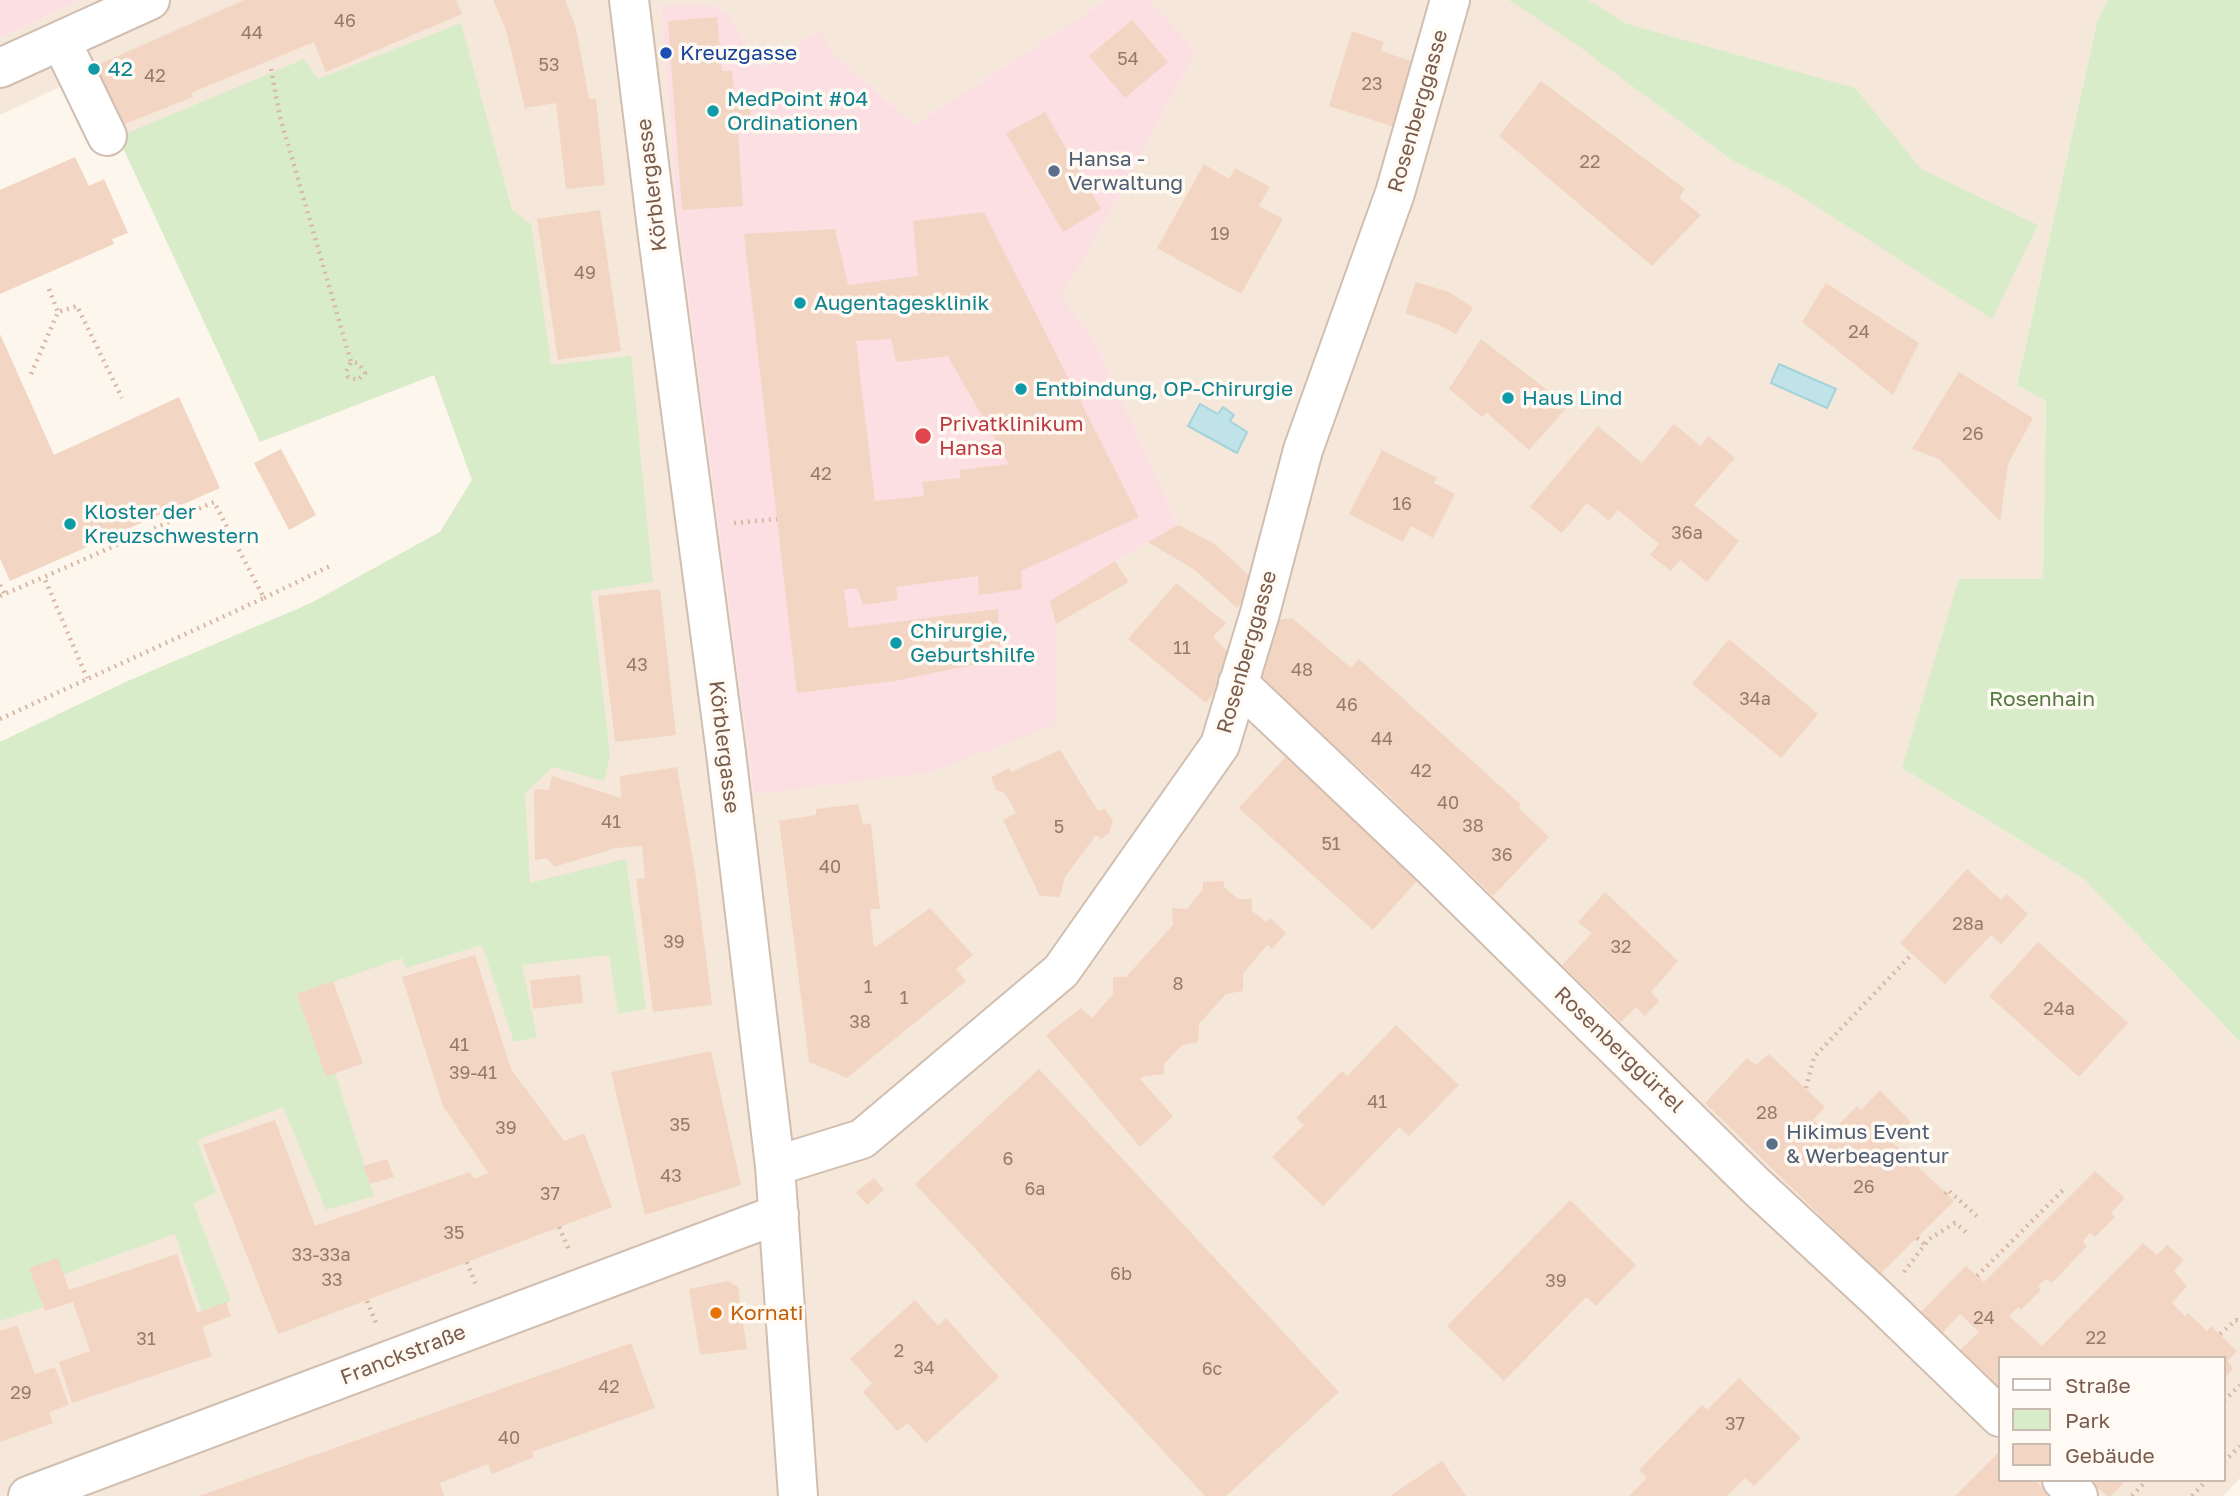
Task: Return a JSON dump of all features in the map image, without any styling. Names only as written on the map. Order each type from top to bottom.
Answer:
[{"type":"street","points":[[0,68],[150,0]]},
{"type":"street","name":"Körblergasse","points":[[629,0],[775,1166],[799,1496]]},
{"type":"street","name":"Rosenberggasse","points":[[775,1166],[862,1139],[1061,971],[1220,745],[1260,613],[1303,450],[1391,204],[1450,0]]},
{"type":"street","points":[[61,41],[107,136]]},
{"type":"street","name":"Rosenberggürtel","points":[[1238,683],[1429,864],[1756,1186],[1998,1415]]},
{"type":"street","name":"Franckstraße","points":[[28,1496],[779,1214]]},
{"type":"street","points":[[2065,1482],[2078,1496]]},
{"type":"path","points":[[271,69],[280,117],[351,362],[346,372],[348,377],[358,380],[365,373],[358,363],[351,362]]},
{"type":"path","points":[[49,289],[58,312]]},
{"type":"path","points":[[31,374],[58,312],[77,306],[122,398]]},
{"type":"path","points":[[0,584],[2,595],[214,502],[264,598]]},
{"type":"path","points":[[731,524],[777,519]]},
{"type":"path","points":[[0,719],[330,566]]},
{"type":"path","points":[[44,577],[87,678]]},
{"type":"path","points":[[1806,1088],[1814,1057],[1912,954]]},
{"type":"path","points":[[1977,1276],[2064,1189]]},
{"type":"path","points":[[1945,1194],[1948,1190],[1979,1218]]},
{"type":"path","points":[[1901,1275],[1924,1244],[1955,1223],[1966,1232]]},
{"type":"path","points":[[559,1227],[570,1252]]},
{"type":"path","points":[[1917,1238],[1924,1244]]},
{"type":"path","points":[[467,1262],[476,1286]]},
{"type":"path","points":[[367,1301],[376,1323]]},
{"type":"path","points":[[2220,1334],[2236,1320],[2240,1322]]},
{"type":"path","points":[[2226,1399],[2240,1385]]},
{"type":"path","points":[[2226,1460],[2240,1446]]},
{"type":"path","points":[[2132,1496],[2145,1482]]},
{"type":"path","points":[[2192,1496],[2205,1482]]},
{"type":"shaded area","points":[[0,0],[82,0],[0,37]]},
{"type":"shaded area","points":[[82,0],[1107,0],[914,125],[831,51],[820,30],[763,68],[727,14],[711,5],[661,5],[677,211],[754,794],[1056,624],[1050,601],[1178,525],[1098,347],[1060,296],[1103,226],[1196,51],[1149,0],[2108,0],[2097,22],[2017,384],[2046,401],[2043,580],[1902,768],[2084,879],[2240,1042],[2240,1478],[2223,1496],[0,1496],[0,742],[128,681],[309,604],[440,532],[472,480],[434,375],[260,442],[118,137],[79,78],[0,115],[0,37]]},
{"type":"shaded area","name":"Privatklinikum Hansa","points":[[1107,0],[1149,0],[1196,51],[1103,226],[1061,296],[1098,347],[1178,525],[1050,601],[1056,624],[1055,725],[931,772],[754,794],[677,211],[661,5],[711,5],[727,14],[763,68],[820,30],[831,51],[914,125]]},
{"type":"green space","points":[[1509,0],[1588,0],[1627,24],[1855,88],[1921,169],[2038,225],[1992,319],[1788,188],[1732,160],[1577,45]]},
{"type":"green space","name":"Rosenhain","points":[[2108,0],[2240,0],[2240,1042],[2084,879],[1902,768],[1959,579],[2043,579],[2046,401],[2017,385],[2097,22]]},
{"type":"green space","points":[[461,23],[512,210],[531,224],[551,365],[631,356],[653,582],[591,591],[610,755],[604,781],[552,767],[525,794],[530,883],[626,859],[646,1009],[618,1014],[609,955],[522,965],[537,1037],[514,1042],[482,945],[406,968],[402,958],[297,994],[326,1076],[335,1073],[374,1196],[326,1210],[283,1107],[197,1140],[216,1193],[193,1203],[231,1301],[202,1311],[175,1234],[36,1284],[43,1307],[0,1321],[0,742],[128,681],[309,604],[440,532],[472,480],[434,375],[260,442],[118,137],[304,59],[318,79]]},
{"type":"water","points":[[1779,364],[1836,389],[1827,408],[1771,383]]},
{"type":"water","points":[[1200,404],[1218,414],[1223,407],[1234,415],[1230,421],[1247,432],[1237,453],[1188,426]]},
{"type":"building","points":[[244,0],[456,0],[462,14],[326,72],[314,42],[191,93],[193,97],[120,126],[93,67]]},
{"type":"building","points":[[493,0],[565,0],[576,28],[589,99],[596,99],[605,185],[566,189],[556,103],[525,108],[506,30]]},
{"type":"building","name":"MedPoint #04 Ordinationen","points":[[717,17],[722,71],[732,71],[735,96],[751,106],[751,122],[745,129],[738,131],[743,206],[682,210],[668,21]]},
{"type":"building","points":[[1132,20],[1168,62],[1125,98],[1089,56]]},
{"type":"building","points":[[1352,31],[1384,42],[1381,51],[1414,62],[1394,127],[1329,106]]},
{"type":"building","points":[[1541,81],[1685,189],[1679,198],[1701,215],[1652,266],[1499,136]]},
{"type":"building","name":"Hansa - Verwaltung","points":[[1045,112],[1101,209],[1063,232],[1006,133]]},
{"type":"building","points":[[75,157],[89,186],[104,179],[128,233],[112,239],[114,244],[0,294],[0,190]]},
{"type":"building","points":[[1204,164],[1229,179],[1235,168],[1270,187],[1259,206],[1283,219],[1241,294],[1157,248]]},
{"type":"building","points":[[600,210],[621,351],[558,360],[537,219]]},
{"type":"building","points":[[984,212],[1139,517],[1021,571],[1022,589],[979,595],[978,576],[896,587],[898,600],[863,605],[857,588],[844,590],[849,628],[998,609],[1001,659],[895,681],[797,693],[744,234],[835,229],[848,285],[918,276],[913,221]],"holes":[[[891,339],[896,362],[948,356],[1009,464],[960,470],[960,478],[922,482],[924,496],[875,501],[856,341]]]},
{"type":"building","points":[[1416,282],[1449,292],[1473,308],[1456,334],[1405,313]]},
{"type":"building","points":[[1826,283],[1919,343],[1893,395],[1802,322]]},
{"type":"building","name":"Kloster der Kreuzschwestern","points":[[0,334],[54,455],[179,397],[220,488],[10,581],[0,559]]},
{"type":"building","name":"Haus Lind","points":[[1481,339],[1568,406],[1529,450],[1487,413],[1482,417],[1449,389]]},
{"type":"building","points":[[1959,372],[2033,418],[2008,464],[2000,521],[1939,459],[1912,449]]},
{"type":"building","points":[[1674,424],[1701,446],[1708,436],[1735,458],[1694,505],[1739,541],[1707,582],[1680,560],[1671,571],[1650,555],[1659,544],[1618,510],[1609,521],[1587,503],[1562,533],[1530,507],[1598,426],[1642,463]]},
{"type":"building","points":[[281,449],[316,515],[289,530],[254,463]]},
{"type":"building","points":[[1382,450],[1437,478],[1434,483],[1455,494],[1433,538],[1411,526],[1403,542],[1349,514]]},
{"type":"building","points":[[1178,525],[1215,544],[1259,585],[1237,608],[1196,571],[1148,542]]},
{"type":"building","points":[[1115,561],[1129,582],[1056,624],[1050,601]]},
{"type":"building","points":[[1176,583],[1226,623],[1213,637],[1234,658],[1231,670],[1206,703],[1128,639]]},
{"type":"building","points":[[660,589],[676,735],[615,742],[598,596]]},
{"type":"building","points":[[1292,618],[1351,668],[1359,659],[1520,804],[1519,808],[1549,837],[1493,896],[1375,782],[1254,673],[1270,621]]},
{"type":"building","points":[[1729,639],[1818,714],[1781,758],[1692,684]]},
{"type":"building","points":[[1060,750],[1098,811],[1105,809],[1113,821],[1109,833],[1101,839],[1096,835],[1065,877],[1060,897],[1040,896],[1003,820],[1016,813],[1005,793],[996,790],[991,777],[1009,768],[1011,772]]},
{"type":"building","points":[[1289,753],[1423,874],[1373,930],[1239,808]]},
{"type":"building","points":[[677,767],[695,871],[712,1005],[653,1012],[636,879],[645,878],[642,846],[616,848],[554,867],[547,858],[535,860],[534,789],[549,790],[552,776],[621,798],[620,776]]},
{"type":"building","points":[[858,804],[863,825],[871,823],[880,909],[870,909],[874,948],[930,908],[973,955],[956,969],[966,981],[847,1078],[809,1062],[779,821],[816,815],[816,809]]},
{"type":"building","points":[[1967,869],[2001,900],[2007,894],[2028,914],[2001,944],[1991,935],[1945,984],[1900,943]]},
{"type":"building","points":[[1224,881],[1224,887],[1238,899],[1252,899],[1252,911],[1267,922],[1270,918],[1286,933],[1272,949],[1267,945],[1243,974],[1243,991],[1226,994],[1199,1024],[1198,1042],[1182,1045],[1164,1064],[1164,1074],[1140,1079],[1173,1116],[1140,1147],[1046,1035],[1081,1008],[1092,1018],[1113,994],[1113,977],[1126,977],[1173,925],[1172,908],[1187,909],[1203,889],[1203,882]]},
{"type":"building","points":[[1605,892],[1678,961],[1651,992],[1659,1001],[1645,1016],[1636,1007],[1621,1022],[1562,965],[1592,933],[1578,922]]},
{"type":"building","points":[[2038,942],[2128,1023],[2079,1077],[1989,996]]},
{"type":"building","points":[[475,955],[511,1069],[564,1141],[584,1133],[612,1207],[278,1334],[203,1145],[275,1120],[315,1226],[470,1172],[474,1179],[488,1173],[443,1106],[402,977]]},
{"type":"building","points":[[580,975],[583,1003],[533,1009],[530,980]]},
{"type":"building","points":[[333,981],[363,1063],[326,1077],[297,994]]},
{"type":"building","points":[[1396,1025],[1459,1085],[1409,1136],[1399,1127],[1323,1206],[1272,1157],[1304,1125],[1296,1118],[1342,1071],[1347,1076]]},
{"type":"building","points":[[711,1051],[741,1185],[645,1215],[611,1072]]},
{"type":"building","points":[[1769,1054],[1825,1107],[1813,1120],[1829,1134],[1857,1106],[1861,1110],[1880,1090],[1911,1122],[1891,1141],[1954,1201],[1880,1274],[1705,1103],[1747,1058],[1756,1065]]},
{"type":"building","points":[[1039,1069],[1339,1392],[1226,1496],[1205,1496],[915,1184]]},
{"type":"building","points":[[387,1159],[394,1177],[370,1184],[363,1166]]},
{"type":"building","points":[[2095,1171],[2125,1198],[2111,1213],[2115,1217],[2095,1237],[2090,1233],[2083,1241],[2087,1246],[2052,1283],[2046,1279],[2038,1286],[2041,1290],[2021,1310],[2018,1307],[2009,1316],[2042,1346],[2143,1243],[2157,1255],[2167,1245],[2184,1260],[2174,1271],[2187,1286],[2172,1303],[2185,1316],[2188,1313],[2207,1331],[2211,1326],[2237,1351],[2228,1361],[2233,1369],[2226,1376],[2226,1356],[1998,1356],[1998,1394],[1919,1314],[1966,1266],[1984,1282]],"holes":[[[1960,1314],[1979,1332],[1960,1350],[1942,1333]]]},
{"type":"building","points":[[874,1178],[884,1190],[867,1205],[856,1192]]},
{"type":"building","points":[[1570,1200],[1636,1265],[1596,1306],[1586,1297],[1504,1381],[1447,1326]]},
{"type":"building","points":[[177,1254],[197,1313],[226,1302],[231,1316],[202,1327],[212,1356],[72,1403],[59,1362],[90,1351],[73,1302],[45,1311],[29,1268],[58,1258],[69,1290]]},
{"type":"building","points":[[728,1281],[738,1287],[747,1349],[700,1355],[689,1289]]},
{"type":"building","points":[[915,1300],[938,1326],[946,1318],[999,1377],[926,1443],[908,1423],[897,1431],[863,1392],[872,1383],[850,1359]]},
{"type":"building","points":[[17,1325],[35,1374],[55,1367],[69,1405],[49,1412],[53,1423],[0,1442],[0,1331]]},
{"type":"building","points":[[631,1343],[655,1408],[532,1452],[534,1457],[492,1474],[488,1464],[440,1483],[444,1496],[199,1496]]},
{"type":"building","points":[[1739,1378],[1801,1438],[1754,1486],[1745,1478],[1727,1496],[1629,1496],[1647,1478],[1639,1470],[1702,1405],[1707,1410]]},
{"type":"building","points":[[1998,1453],[1998,1482],[2037,1482],[2051,1496],[1955,1496]]},
{"type":"building","points":[[1442,1461],[1466,1496],[1390,1496]]},
{"type":"building","points":[[2091,1482],[2124,1482],[2111,1496],[2107,1496]]},
{"type":"place","name":"Kreuzgasse","points":[[666,53]]},
{"type":"place","name":"42","points":[[94,69]]},
{"type":"place","name":"MedPoint #04 Ordinationen","points":[[713,111]]},
{"type":"place","name":"Hansa - Verwaltung","points":[[1054,171]]},
{"type":"place","name":"Augentagesklinik","points":[[800,303]]},
{"type":"place","name":"Entbindung, OP-Chirurgie","points":[[1021,389]]},
{"type":"place","name":"Haus Lind","points":[[1508,398]]},
{"type":"place","name":"Privatklinikum Hansa","points":[[923,436]]},
{"type":"place","name":"Kloster der Kreuzschwestern","points":[[70,524]]},
{"type":"place","name":"Chirurgie, Geburtshilfe","points":[[896,643]]},
{"type":"place","name":"Hikimus Event & Werbeagentur","points":[[1772,1144]]},
{"type":"place","name":"Kornati","points":[[716,1313]]}]
